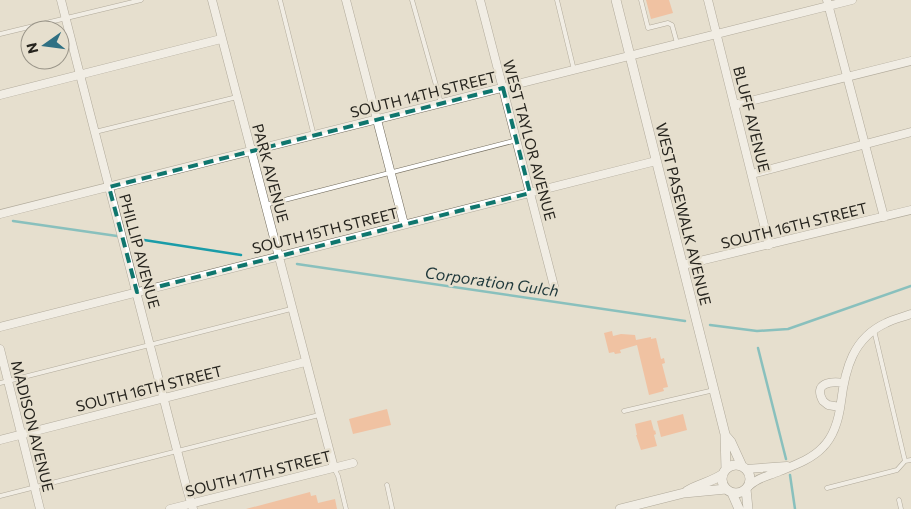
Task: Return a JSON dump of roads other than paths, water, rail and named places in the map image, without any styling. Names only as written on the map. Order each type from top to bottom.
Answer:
[{"type":"street","name":"PHILLIP AVENUE","points":[[61,0],[177,451],[193,506]]},
{"type":"street","name":"PARK AVENUE","points":[[212,0],[334,468]]},
{"type":"street","points":[[346,0],[404,224]]},
{"type":"street","name":"WEST TAYLOR AVENUE","points":[[480,0],[554,286]]},
{"type":"street","name":"WEST PASEWALK AVENUE","points":[[616,0],[725,434],[725,472]]},
{"type":"street","name":"BLUFF AVENUE","points":[[708,0],[769,245]]},
{"type":"street","name":"SOUTH 14TH STREET","points":[[0,214],[717,34],[828,3],[852,0]]},
{"type":"street","points":[[828,3],[884,217]]},
{"type":"street","points":[[0,95],[221,39]]},
{"type":"street","points":[[734,105],[911,62]]},
{"type":"street","points":[[752,174],[911,132]]},
{"type":"street","name":"SOUTH 15TH STREET","points":[[0,326],[656,161]]},
{"type":"street","name":"SOUTH 16TH STREET","points":[[683,266],[911,210]]},
{"type":"street","points":[[624,508],[684,493],[729,491],[737,494],[748,488],[758,479],[801,462],[822,448],[829,440],[838,423],[848,363],[854,350],[861,341],[885,323],[911,314]]},
{"type":"street","name":"MADISON AVENUE","points":[[0,349],[40,509]]},
{"type":"street","name":"SOUTH 16TH STREET","points":[[0,440],[305,362]]},
{"type":"street","points":[[840,407],[823,401],[820,391],[825,384],[844,383]]},
{"type":"street","name":"WEST PASEWALK AVENUE","points":[[725,434],[744,468]]},
{"type":"street","name":"SOUTH 17TH STREET","points":[[170,509],[193,506],[353,463]]},
{"type":"street","points":[[684,493],[709,482],[731,466],[744,468],[789,466]]},
{"type":"street","points":[[744,468],[750,474],[748,509]]},
{"type":"street","points":[[725,472],[723,482],[739,509]]},
{"type":"lane","points":[[0,34],[140,0]]},
{"type":"lane","points":[[280,0],[314,136]]},
{"type":"lane","points":[[412,0],[441,103]]},
{"type":"lane","points":[[557,0],[574,70]]},
{"type":"lane","points":[[641,0],[648,28],[668,23],[672,25],[677,44]]},
{"type":"lane","points":[[95,132],[237,96]]},
{"type":"lane","points":[[265,205],[517,140]]},
{"type":"lane","points":[[0,383],[292,309]]},
{"type":"lane","points":[[874,330],[905,462]]},
{"type":"lane","points":[[624,411],[714,390]]},
{"type":"lane","points":[[0,496],[320,416]]},
{"type":"lane","points":[[827,488],[897,470],[905,462],[911,460]]},
{"type":"lane","points":[[334,468],[338,476],[346,509]]},
{"type":"lane","points":[[387,485],[392,508]]},
{"type":"lane","points":[[899,500],[901,509]]},
{"type":"waterway","name":"Corporation Gulch","points":[[13,221],[117,236]]},
{"type":"waterway","name":"Corporation Gulch","points":[[131,238],[241,255]]},
{"type":"waterway","name":"Corporation Gulch","points":[[297,264],[685,321]]},
{"type":"waterway","name":"Corporation Gulch","points":[[710,325],[757,331],[788,329],[911,286]]},
{"type":"waterway","points":[[758,348],[786,459]]},
{"type":"waterway","points":[[790,475],[795,509]]}]
